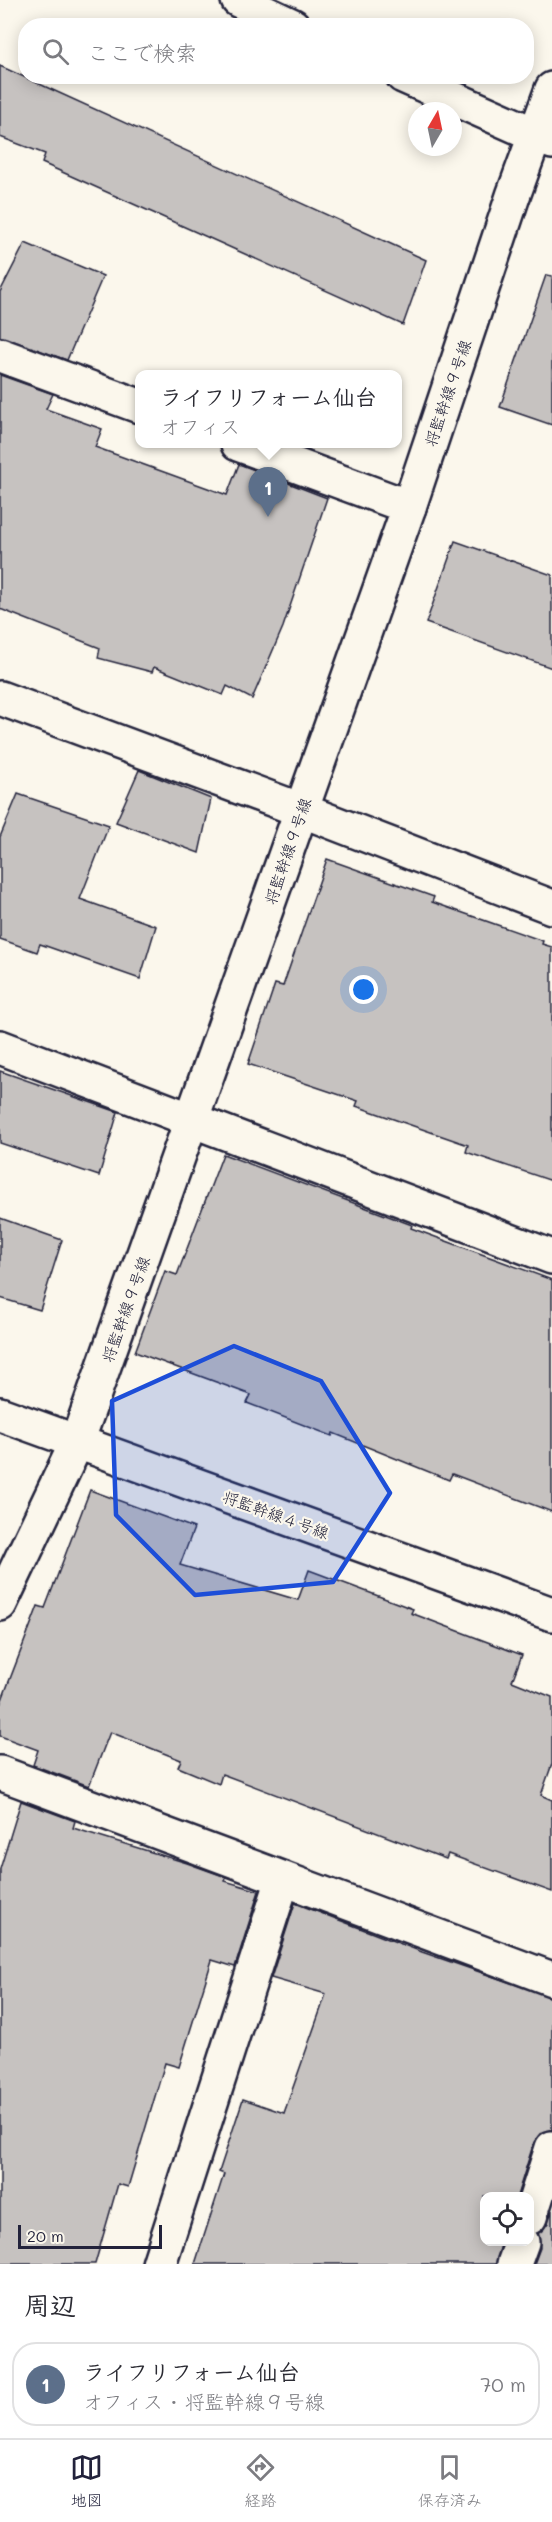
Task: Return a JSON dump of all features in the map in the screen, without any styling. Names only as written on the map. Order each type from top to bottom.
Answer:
[{"type":"street","points":[[238,0],[276,18]]},
{"type":"street","points":[[421,84],[543,138]]},
{"type":"street","name":"将監幹線９号線","points":[[0,1604],[77,1442],[409,507],[543,138],[552,89]]},
{"type":"street","points":[[0,355],[135,405]]},
{"type":"street","points":[[249,448],[409,507]]},
{"type":"street","points":[[0,698],[301,810],[552,907]]},
{"type":"street","points":[[0,1047],[552,1257]]},
{"type":"street","name":"将監幹線４号線","points":[[0,1414],[552,1614]]},
{"type":"street","points":[[0,1773],[552,1979]]},
{"type":"street","points":[[159,2264],[283,1879]]},
{"type":"street","points":[[534,2204],[552,2148]]},
{"type":"street","points":[[514,2264],[520,2246]]},
{"type":"highlighted area","points":[[234,1346],[321,1381],[390,1493],[333,1582],[195,1595],[116,1515],[112,1401]]},
{"type":"building","points":[[0,66],[18,74],[18,84],[40,84],[426,260],[403,325],[42,163],[45,154],[0,137]]},
{"type":"building","points":[[25,243],[103,276],[67,360],[0,337],[0,292]]},
{"type":"building","points":[[546,275],[552,276],[552,425],[500,407]]},
{"type":"building","points":[[0,375],[53,394],[46,409],[102,429],[95,447],[227,495],[239,464],[327,498],[283,627],[252,699],[227,686],[223,695],[154,667],[152,672],[98,658],[100,648],[0,609]]},
{"type":"building","points":[[455,541],[552,575],[552,668],[426,623]]},
{"type":"building","points":[[139,770],[211,799],[199,853],[116,822]]},
{"type":"building","points":[[18,794],[109,825],[80,899],[156,926],[140,979],[40,944],[37,952],[0,939],[0,837]]},
{"type":"building","points":[[327,859],[434,897],[432,902],[543,941],[542,944],[552,947],[552,1181],[466,1152],[468,1145],[356,1106],[358,1101],[248,1064],[275,984],[283,986]]},
{"type":"building","points":[[0,1071],[118,1112],[99,1176],[0,1143]]},
{"type":"building","points":[[223,1154],[412,1225],[411,1228],[552,1280],[552,1512],[452,1474],[449,1480],[333,1433],[332,1436],[247,1403],[251,1395],[135,1352],[165,1271],[177,1275]]},
{"type":"building","points":[[0,1218],[62,1240],[40,1310],[0,1298]]},
{"type":"building","points":[[90,1490],[194,1528],[180,1565],[298,1600],[309,1570],[413,1609],[411,1613],[522,1655],[512,1681],[552,1697],[552,1764],[541,1795],[552,1800],[552,1892],[448,1854],[446,1859],[222,1774],[219,1784],[178,1767],[181,1760],[110,1732],[89,1786],[33,1765],[38,1750],[0,1736],[0,1705],[38,1606],[45,1608]]},
{"type":"building","points":[[21,1801],[75,1821],[73,1828],[187,1863],[226,1877],[225,1881],[259,1891],[235,1967],[212,1960],[179,2067],[165,2063],[128,2187],[118,2184],[95,2264],[0,2264],[0,1869]]},
{"type":"building","points":[[295,1903],[422,1952],[552,1997],[552,2130],[540,2134],[534,2142],[518,2192],[480,2192],[480,2246],[501,2246],[496,2264],[195,2264],[224,2174],[219,2172],[243,2099],[284,2113],[326,1994],[271,1978]]},
{"type":"building","points":[[552,2210],[552,2264],[534,2264],[540,2248],[538,2233],[548,2223]]},
{"type":"place","name":"ライフリフォーム仙台","points":[[268,517]]}]
